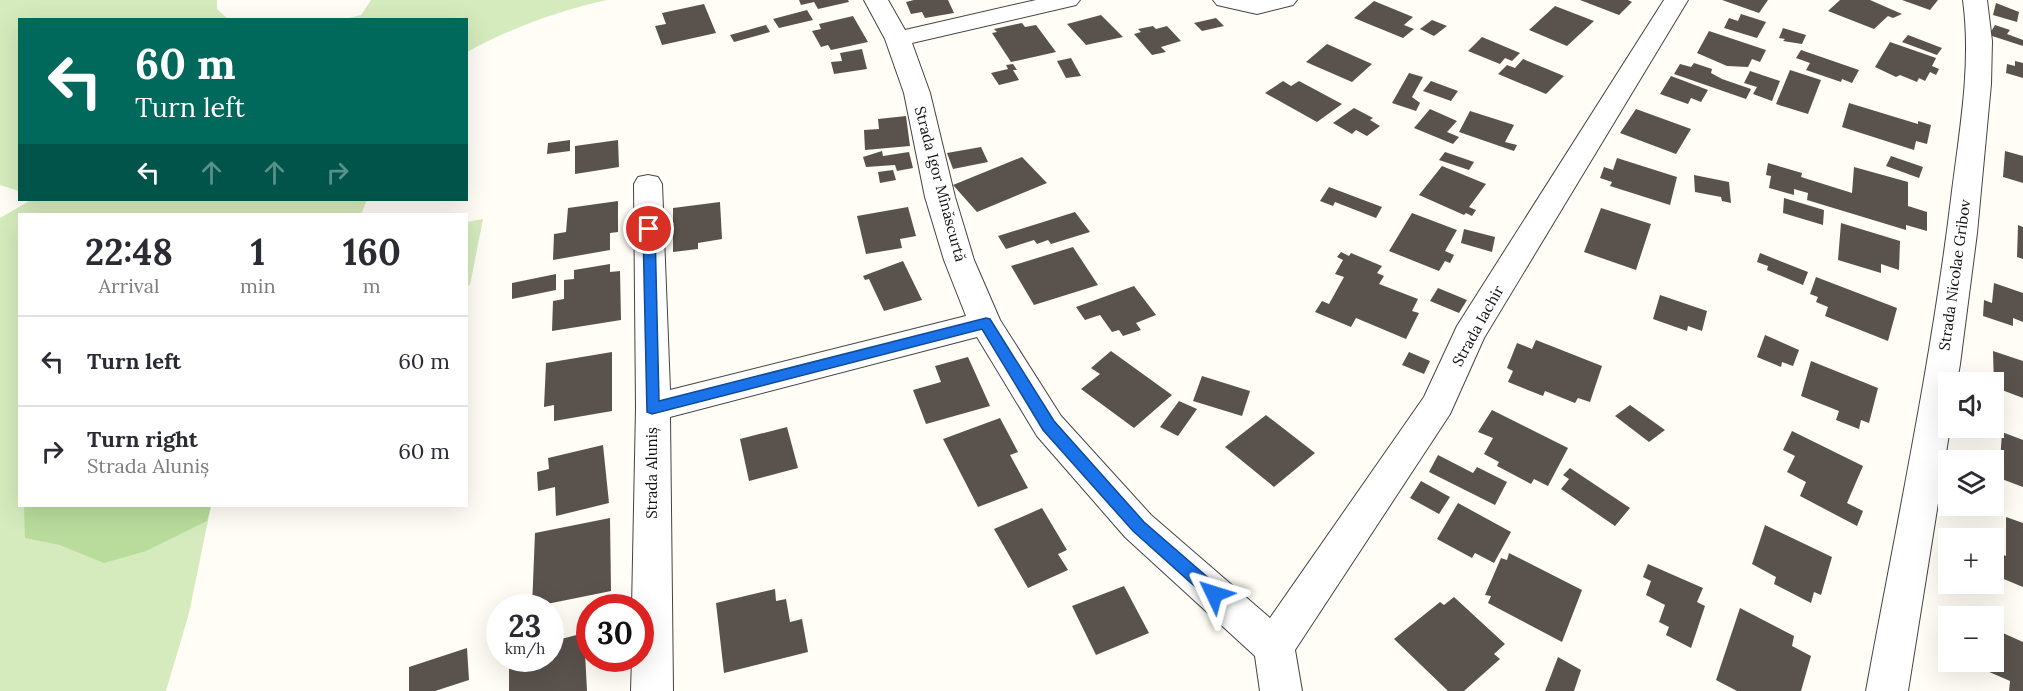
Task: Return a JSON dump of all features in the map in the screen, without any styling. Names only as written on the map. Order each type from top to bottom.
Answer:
[{"type":"street","name":"Strada Igor Mînăscurtă","points":[[876,0],[898,39],[916,93],[940,197],[959,260],[986,323],[1048,426],[1138,526],[1274,647]]},
{"type":"street","points":[[898,39],[1068,0]]},
{"type":"street","points":[[1226,0],[1257,7],[1285,0]]},
{"type":"street","name":"Strada Iachir","points":[[1274,647],[1438,404],[1469,335],[1676,0]]},
{"type":"street","name":"Strada Nicolae Gribov","points":[[1887,691],[1961,249],[1976,93],[1978,43],[1974,0]]},
{"type":"street","name":"Strada Aluniș","points":[[648,184],[652,408],[652,691]]},
{"type":"street","points":[[652,408],[986,323]]},
{"type":"street","points":[[1274,647],[1281,691]]},
{"type":"green space","points":[[0,0],[217,0],[217,9],[227,18],[18,18],[18,191],[0,185]]},
{"type":"green space","points":[[371,0],[607,0],[535,21],[468,51],[468,18],[349,18],[361,15]]},
{"type":"green space","points":[[29,201],[367,201],[361,213],[18,213],[18,507],[211,507],[189,613],[166,691],[0,691],[0,218]]},
{"type":"green space","points":[[483,219],[470,285],[468,286],[468,222]]},
{"type":"green space","points":[[24,507],[211,507],[207,521],[146,551],[104,563],[60,545],[25,538]]},
{"type":"building","points":[[799,0],[848,0],[849,2],[818,9],[814,2],[801,5]]},
{"type":"building","points":[[948,0],[954,13],[925,18],[922,12],[911,14],[906,2]]},
{"type":"building","points":[[1580,0],[1628,0],[1632,2],[1619,15]]},
{"type":"building","points":[[1722,0],[1768,0],[1759,13]]},
{"type":"building","points":[[1840,0],[1870,0],[1902,14],[1893,18],[1888,16],[1874,29],[1828,11]]},
{"type":"building","points":[[1902,0],[1938,0],[1930,10]]},
{"type":"building","points":[[1374,1],[1413,17],[1404,25],[1414,29],[1403,38],[1354,18]]},
{"type":"building","points":[[1996,3],[2019,12],[2017,22],[1993,15]]},
{"type":"building","points":[[704,4],[716,33],[662,45],[655,26],[666,24],[662,13]]},
{"type":"building","points":[[1555,6],[1594,21],[1567,46],[1529,30]]},
{"type":"building","points":[[807,10],[813,20],[779,28],[773,19]]},
{"type":"building","points":[[1741,14],[1766,22],[1757,38],[1724,28],[1729,18],[1738,21]]},
{"type":"building","points":[[1101,15],[1123,37],[1086,45],[1067,24]]},
{"type":"building","points":[[853,16],[868,42],[831,50],[828,45],[821,47],[812,31],[821,29],[819,24]]},
{"type":"building","points":[[1216,18],[1224,26],[1202,31],[1194,23]]},
{"type":"building","points":[[1432,20],[1447,26],[1434,36],[1420,29]]},
{"type":"building","points":[[1022,23],[1025,27],[1036,25],[1056,52],[1011,62],[992,33],[997,32],[994,29]]},
{"type":"building","points":[[766,25],[770,32],[734,42],[730,35]]},
{"type":"building","points":[[1995,25],[2010,30],[2007,34],[2023,40],[2023,46],[1989,35]]},
{"type":"building","points":[[1153,26],[1156,29],[1167,26],[1181,41],[1161,47],[1166,52],[1152,55],[1134,34],[1141,32],[1138,29]]},
{"type":"building","points":[[1783,28],[1806,35],[1802,44],[1783,41],[1785,39],[1779,38]]},
{"type":"building","points":[[1709,31],[1766,50],[1760,62],[1752,59],[1748,67],[1727,66],[1697,53]]},
{"type":"building","points":[[1908,35],[1942,48],[1937,55],[1902,42]]},
{"type":"building","points":[[1482,37],[1520,53],[1512,61],[1505,58],[1500,64],[1468,51]]},
{"type":"building","points":[[1890,42],[1936,58],[1932,66],[1939,69],[1936,75],[1930,72],[1925,81],[1919,78],[1917,82],[1900,75],[1896,77],[1875,67]]},
{"type":"building","points":[[1327,44],[1372,64],[1352,82],[1306,62]]},
{"type":"building","points":[[862,49],[867,69],[834,74],[831,62],[842,61],[840,53]]},
{"type":"building","points":[[1801,50],[1859,70],[1852,83],[1842,79],[1841,82],[1806,70],[1810,63],[1796,58]]},
{"type":"building","points":[[1071,58],[1081,76],[1066,78],[1057,61]]},
{"type":"building","points":[[1523,59],[1564,76],[1546,94],[1498,74],[1507,65],[1515,68]]},
{"type":"building","points":[[2015,61],[2023,63],[2023,78],[2006,73],[2007,64],[2015,66]]},
{"type":"building","points":[[1694,63],[1712,69],[1711,73],[1722,79],[1751,89],[1746,99],[1674,74],[1680,64],[1691,67]]},
{"type":"building","points":[[1013,64],[1017,70],[1013,70],[1019,80],[999,85],[991,73],[1008,69],[1006,65]]},
{"type":"building","points":[[1790,70],[1821,80],[1808,114],[1776,104]]},
{"type":"building","points":[[1750,71],[1780,81],[1772,101],[1753,94],[1757,87],[1744,83]]},
{"type":"building","points":[[1409,73],[1423,77],[1412,97],[1420,103],[1416,111],[1392,103]]},
{"type":"building","points":[[1671,76],[1708,90],[1701,102],[1691,98],[1688,104],[1660,94]]},
{"type":"building","points":[[1283,81],[1291,86],[1299,81],[1342,104],[1317,122],[1265,93]]},
{"type":"building","points":[[1431,81],[1458,91],[1451,101],[1423,91]]},
{"type":"building","points":[[1849,103],[1918,124],[1918,121],[1931,125],[1927,144],[1916,141],[1914,150],[1842,127]]},
{"type":"building","points":[[1354,108],[1373,118],[1370,120],[1380,126],[1367,136],[1356,130],[1352,134],[1333,123]]},
{"type":"building","points":[[1430,109],[1457,121],[1447,132],[1459,137],[1453,144],[1414,128]]},
{"type":"building","points":[[1636,109],[1691,129],[1676,154],[1620,133]]},
{"type":"building","points":[[1470,111],[1514,125],[1505,142],[1517,145],[1514,151],[1459,132]]},
{"type":"building","points":[[906,116],[910,146],[865,150],[864,130],[879,129],[878,119]]},
{"type":"building","points":[[570,140],[570,151],[547,154],[548,143]]},
{"type":"building","points":[[618,140],[619,167],[575,174],[575,146]]},
{"type":"building","points":[[981,147],[988,162],[953,169],[947,153]]},
{"type":"building","points":[[882,151],[883,156],[909,152],[913,168],[897,171],[895,165],[866,167],[863,157]]},
{"type":"building","points":[[2005,151],[2023,156],[2023,183],[2003,177]]},
{"type":"building","points":[[1445,152],[1474,162],[1469,170],[1439,160]]},
{"type":"building","points":[[1891,156],[1923,167],[1919,178],[1886,166]]},
{"type":"building","points":[[1022,157],[1047,183],[977,212],[953,185]]},
{"type":"building","points":[[1617,158],[1677,177],[1670,205],[1610,186],[1612,182],[1600,178],[1604,167],[1613,170]]},
{"type":"building","points":[[1768,163],[1802,173],[1801,177],[1852,193],[1854,167],[1908,182],[1908,206],[1927,212],[1927,231],[1906,225],[1906,230],[1807,200],[1808,193],[1794,189],[1794,195],[1769,188],[1771,176],[1766,175]]},
{"type":"building","points":[[1442,166],[1486,184],[1469,207],[1476,210],[1472,216],[1466,213],[1464,215],[1419,195]]},
{"type":"building","points":[[893,170],[896,180],[880,183],[878,172]]},
{"type":"building","points":[[1694,175],[1729,182],[1731,203],[1722,201],[1721,197],[1695,192]]},
{"type":"building","points":[[1329,187],[1382,207],[1376,218],[1335,202],[1333,206],[1320,201]]},
{"type":"building","points":[[1784,198],[1824,210],[1823,225],[1783,213]]},
{"type":"building","points":[[618,201],[618,232],[610,233],[610,250],[553,260],[554,234],[566,232],[568,208]]},
{"type":"building","points":[[720,202],[722,239],[698,243],[698,249],[673,252],[673,208]]},
{"type":"building","points":[[908,207],[916,236],[900,239],[902,248],[866,254],[857,216]]},
{"type":"building","points":[[1601,208],[1651,224],[1636,270],[1584,252]]},
{"type":"building","points":[[1075,212],[1090,232],[1051,244],[1048,240],[1037,244],[1034,240],[1006,249],[998,236]]},
{"type":"building","points":[[1412,213],[1457,230],[1445,251],[1454,255],[1450,263],[1445,261],[1439,271],[1389,251]]},
{"type":"building","points":[[1841,223],[1900,241],[1899,270],[1881,264],[1881,273],[1838,260]]},
{"type":"building","points":[[2018,225],[2023,227],[2023,259],[2017,257]]},
{"type":"building","points":[[1464,229],[1495,237],[1492,252],[1461,243]]},
{"type":"building","points":[[1073,247],[1098,285],[1034,305],[1011,266]]},
{"type":"building","points":[[1341,252],[1349,256],[1351,253],[1382,266],[1377,273],[1384,276],[1379,284],[1418,299],[1412,311],[1419,313],[1406,339],[1356,318],[1351,327],[1315,312],[1322,301],[1329,304],[1344,277],[1335,274],[1343,260],[1337,257]]},
{"type":"building","points":[[1760,253],[1808,272],[1803,285],[1767,270],[1768,266],[1757,262]]},
{"type":"building","points":[[903,261],[922,300],[884,311],[869,279],[865,280],[863,276]]},
{"type":"building","points":[[610,264],[610,272],[620,271],[621,320],[552,331],[553,301],[564,299],[564,280],[574,279],[574,270]]},
{"type":"building","points":[[556,274],[556,290],[512,299],[512,283]]},
{"type":"building","points":[[1816,277],[1897,308],[1888,341],[1825,316],[1828,307],[1816,302],[1818,297],[1810,294]]},
{"type":"building","points":[[1994,283],[2023,293],[2023,322],[2013,318],[2013,326],[1983,316],[1984,300],[1992,303]]},
{"type":"building","points":[[1134,286],[1156,315],[1136,323],[1141,330],[1123,336],[1119,330],[1112,332],[1100,315],[1085,320],[1076,307]]},
{"type":"building","points":[[1438,288],[1467,300],[1459,313],[1430,301]]},
{"type":"building","points":[[1660,295],[1707,311],[1702,331],[1688,326],[1687,331],[1653,319]]},
{"type":"building","points":[[1765,335],[1799,350],[1793,366],[1782,362],[1781,367],[1757,357]]},
{"type":"building","points":[[1536,340],[1602,366],[1590,402],[1578,398],[1575,403],[1545,391],[1543,396],[1508,382],[1513,371],[1507,368],[1517,343],[1532,349]]},
{"type":"building","points":[[1111,351],[1172,395],[1134,428],[1081,389],[1100,374],[1091,368]]},
{"type":"building","points":[[1993,351],[2023,361],[2023,398],[2004,391],[2004,372],[1994,372]]},
{"type":"building","points":[[612,352],[612,411],[554,421],[554,405],[544,407],[546,363]]},
{"type":"building","points":[[1409,352],[1430,361],[1424,374],[1402,365]]},
{"type":"building","points":[[968,357],[990,406],[926,424],[913,390],[941,382],[935,366]]},
{"type":"building","points":[[1811,361],[1878,388],[1869,423],[1861,420],[1859,429],[1836,420],[1839,411],[1801,396]]},
{"type":"building","points":[[1202,376],[1250,391],[1242,416],[1193,401]]},
{"type":"building","points":[[1179,401],[1197,409],[1178,436],[1160,427]]},
{"type":"building","points":[[1630,405],[1665,430],[1649,442],[1615,416]]},
{"type":"building","points":[[1492,410],[1568,448],[1548,486],[1534,479],[1531,484],[1497,466],[1499,462],[1484,454],[1493,438],[1478,432]]},
{"type":"building","points":[[1266,415],[1315,453],[1274,487],[1225,447]]},
{"type":"building","points":[[1000,418],[1018,452],[1010,455],[1028,488],[978,507],[943,439]]},
{"type":"building","points":[[787,427],[798,468],[749,481],[740,439]]},
{"type":"building","points":[[1792,431],[1863,466],[1847,503],[1863,511],[1857,526],[1800,496],[1806,482],[1787,472],[1795,456],[1783,450]]},
{"type":"building","points":[[2004,433],[2023,440],[2023,487],[2004,480],[2004,450],[2001,450]]},
{"type":"building","points":[[603,445],[609,503],[556,516],[555,487],[538,491],[537,472],[549,469],[548,458]]},
{"type":"building","points":[[1438,455],[1473,473],[1477,467],[1507,482],[1495,505],[1429,472]]},
{"type":"building","points":[[1570,468],[1630,508],[1615,526],[1561,489],[1569,479],[1563,475]]},
{"type":"building","points":[[1421,481],[1450,497],[1439,514],[1410,498]]},
{"type":"building","points":[[1458,503],[1511,532],[1494,563],[1475,553],[1472,558],[1437,539]]},
{"type":"building","points":[[1042,508],[1067,550],[1058,554],[1068,570],[1028,588],[994,529]]},
{"type":"building","points":[[2006,517],[2023,523],[2023,587],[2004,579],[2004,555],[2006,556]]},
{"type":"building","points":[[610,518],[611,591],[576,594],[576,598],[564,601],[564,594],[533,594],[535,533]]},
{"type":"building","points":[[1765,525],[1832,557],[1821,595],[1814,592],[1811,603],[1774,584],[1776,577],[1752,564]]},
{"type":"building","points":[[1509,553],[1582,590],[1562,642],[1488,603],[1491,596],[1485,595],[1501,558],[1507,560]]},
{"type":"building","points":[[1648,564],[1703,588],[1697,602],[1705,606],[1691,648],[1666,635],[1669,627],[1659,622],[1665,605],[1646,595],[1651,581],[1643,577]]},
{"type":"building","points":[[1124,586],[1149,633],[1096,655],[1072,606]]},
{"type":"building","points":[[775,589],[776,601],[786,599],[790,622],[802,619],[808,652],[724,673],[716,603]]},
{"type":"building","points":[[1454,597],[1505,644],[1494,654],[1500,659],[1464,691],[1448,691],[1394,639],[1440,602],[1444,605]]},
{"type":"building","points":[[1740,608],[1794,636],[1792,646],[1811,656],[1801,691],[1737,691],[1716,680]]},
{"type":"building","points":[[2004,633],[2023,642],[2023,691],[2009,691],[2010,681],[1989,672],[2004,672]]},
{"type":"building","points":[[576,635],[576,672],[586,672],[587,691],[509,691],[509,672],[564,672],[564,638]]},
{"type":"building","points":[[467,648],[469,680],[435,691],[409,691],[409,667]]},
{"type":"building","points":[[1558,657],[1581,670],[1574,691],[1545,691]]},
{"type":"route","points":[[649,229],[652,408],[986,323],[1048,426],[1138,526],[1214,594]]}]
